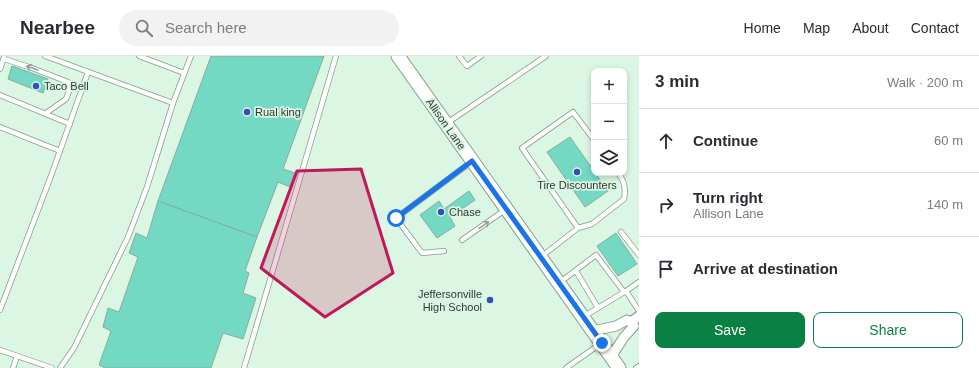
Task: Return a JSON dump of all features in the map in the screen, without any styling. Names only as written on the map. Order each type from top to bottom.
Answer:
[{"type":"main road","name":"Allison Lane","points":[[398,56],[619,368]]},
{"type":"street","points":[[631,322],[639,316]]},
{"type":"street","points":[[593,331],[616,326],[627,320],[631,322]]},
{"type":"street","points":[[611,357],[624,337],[634,326],[631,322]]},
{"type":"lane","points":[[45,56],[173,103]]},
{"type":"lane","points":[[140,56],[184,73]]},
{"type":"lane","points":[[60,368],[74,348],[128,237],[147,187],[173,103],[191,56]]},
{"type":"lane","points":[[244,368],[336,56]]},
{"type":"lane","points":[[459,56],[467,66],[481,56]]},
{"type":"lane","points":[[446,124],[546,56]]},
{"type":"lane","points":[[0,69],[4,57],[68,82],[70,89],[66,99],[46,113]]},
{"type":"lane","points":[[0,310],[88,72]]},
{"type":"lane","points":[[0,95],[70,124]]},
{"type":"lane","points":[[578,228],[522,148],[573,112],[591,136]]},
{"type":"lane","points":[[0,127],[60,151]]},
{"type":"lane","points":[[444,251],[422,253],[396,218],[472,161]]},
{"type":"lane","points":[[540,257],[578,228],[592,224],[624,199],[624,184],[620,176]]},
{"type":"lane","points":[[462,240],[506,209]]},
{"type":"lane","points":[[622,232],[639,255]]},
{"type":"lane","points":[[559,283],[596,255],[639,311]]},
{"type":"lane","points":[[576,270],[598,308]]},
{"type":"lane","points":[[583,317],[639,282]]},
{"type":"lane","points":[[566,368],[602,343]]},
{"type":"lane","points":[[0,350],[52,368]]},
{"type":"lane","points":[[13,368],[17,356]]},
{"type":"highlighted area","points":[[361,169],[393,273],[325,317],[261,268],[297,171]]},
{"type":"building","name":"Rual king","points":[[211,56],[324,56],[283,169],[295,173],[290,187],[278,182],[257,237],[158,201]]},
{"type":"building","name":"Taco Bell","points":[[12,66],[48,79],[43,93],[8,79]]},
{"type":"building","name":"Tire Discounters","points":[[570,137],[591,167],[591,176],[597,176],[608,191],[585,207],[547,152]]},
{"type":"building","name":"Chase","points":[[469,191],[475,200],[450,217],[455,226],[437,238],[420,215],[439,201],[444,209]]},
{"type":"building","points":[[158,201],[257,237],[245,271],[249,273],[243,293],[256,298],[243,339],[223,333],[211,368],[105,368],[99,365],[111,331],[103,327],[108,308],[119,312],[138,257],[129,253],[136,233],[147,238]]},
{"type":"building","points":[[616,233],[637,264],[618,276],[597,246]]},
{"type":"place","name":"Taco Bell","points":[[36,86]]},
{"type":"place","name":"Rual king","points":[[247,112]]},
{"type":"place","name":"Tire Discounters","points":[[577,172]]},
{"type":"place","name":"Chase","points":[[441,212]]},
{"type":"place","name":"Jeffersonville High School","points":[[490,300]]},
{"type":"route","points":[[396,218],[472,161],[602,343]]}]
